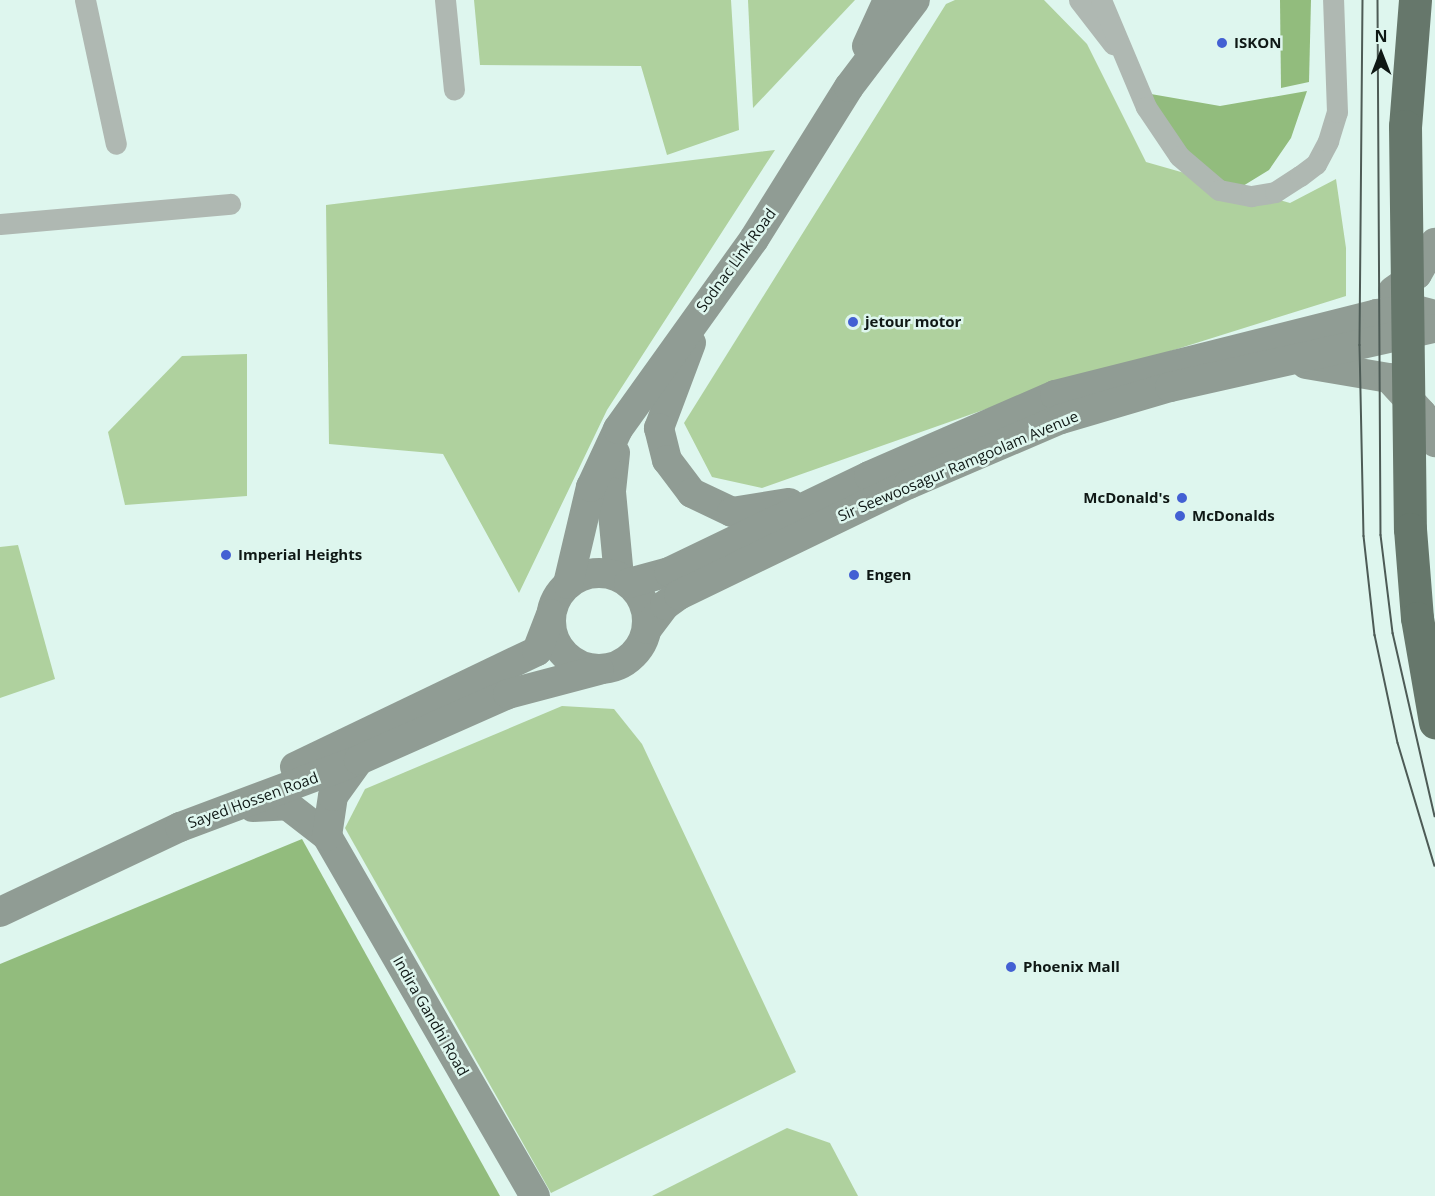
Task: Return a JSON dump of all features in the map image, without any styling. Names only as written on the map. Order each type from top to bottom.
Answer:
[{"type":"highway","points":[[1415,0],[1405,126],[1410,529],[1417,618],[1435,722]]},
{"type":"main road","name":"Sodnac Link Road","points":[[849,87],[888,0]]},
{"type":"main road","name":"Sodnac Link Road","points":[[568,584],[591,487],[618,429],[708,298],[754,239],[849,87],[915,0]]},
{"type":"main road","points":[[1323,326],[1360,302],[1398,289],[1417,274],[1435,243]]},
{"type":"main road","points":[[708,298],[659,428],[667,460],[692,493],[732,512],[776,507],[869,476]]},
{"type":"main road","name":"Sir Seewoosagur Ramgoolam Avenue","points":[[624,580],[669,572],[869,476],[1054,395],[1323,326],[1396,310],[1435,315]]},
{"type":"main road","name":"Sir Seewoosagur Ramgoolam Avenue","points":[[647,629],[665,605],[679,595],[909,484],[1061,419],[1170,387],[1414,334],[1435,326]]},
{"type":"main road","points":[[1293,361],[1389,378],[1422,414],[1435,442]]},
{"type":"main road","name":"Sodnac Link Road","points":[[618,429],[611,492],[624,580]]},
{"type":"main road","points":[[601,573],[624,580],[645,603],[647,629],[633,656],[623,663],[599,670],[583,667],[563,653],[552,631],[551,615],[557,598],[568,584],[584,575],[601,573]]},
{"type":"main road","name":"Sayed Hossen Road","points":[[180,827],[351,738],[517,663],[537,651],[551,615]]},
{"type":"main road","name":"Sayed Hossen Road","points":[[180,827],[359,760],[508,694],[599,670]]},
{"type":"main road","points":[[327,836],[333,796],[359,760]]},
{"type":"main road","name":"Indira Gandhi Road","points":[[226,811],[287,806],[327,836],[535,1196]]},
{"type":"main road","points":[[0,912],[180,827]]},
{"type":"street","points":[[85,0],[116,144]]},
{"type":"street","points":[[445,0],[454,90]]},
{"type":"street","points":[[1079,0],[1121,54]]},
{"type":"street","points":[[1101,0],[1121,54],[1146,107],[1179,156],[1197,175],[1219,190],[1251,196],[1275,192],[1316,164],[1334,122],[1333,0]]},
{"type":"street","points":[[0,225],[230,204]]},
{"type":"green space","points":[[474,0],[731,0],[739,130],[667,155],[641,66],[480,65]]},
{"type":"green space","points":[[748,0],[855,0],[753,108]]},
{"type":"green space","points":[[955,0],[1044,0],[1087,44],[1146,162],[1290,203],[1336,179],[1346,248],[1346,296],[989,408],[762,488],[712,477],[684,423],[946,4]]},
{"type":"green space","points":[[1280,0],[1311,0],[1309,82],[1281,88]]},
{"type":"green space","points":[[1307,91],[1291,138],[1269,170],[1238,189],[1195,167],[1145,93],[1220,106]]},
{"type":"green space","points":[[775,150],[607,410],[519,593],[443,454],[329,444],[326,205]]},
{"type":"green space","points":[[247,354],[247,496],[125,505],[108,432],[182,356]]},
{"type":"green space","points":[[18,545],[55,679],[0,698],[0,547]]},
{"type":"green space","points":[[562,706],[614,709],[642,744],[796,1072],[551,1193],[345,828],[365,789]]},
{"type":"green space","points":[[302,839],[500,1196],[0,1196],[0,964]]},
{"type":"green space","points":[[787,1128],[830,1143],[858,1196],[652,1196]]},
{"type":"tram line","points":[[1363,0],[1360,345],[1364,536],[1375,635],[1398,743],[1435,866]]},
{"type":"tram line","points":[[1378,0],[1381,535],[1393,633],[1435,816]]},
{"type":"place","name":"ISKON","points":[[1222,43]]},
{"type":"place","name":"jetour motor","points":[[853,322]]},
{"type":"place","name":"McDonald's","points":[[1182,498]]},
{"type":"place","name":"McDonalds","points":[[1180,516]]},
{"type":"place","name":"Imperial Heights","points":[[226,555]]},
{"type":"place","name":"Engen","points":[[854,575]]},
{"type":"place","name":"Phoenix Mall","points":[[1011,967]]}]
